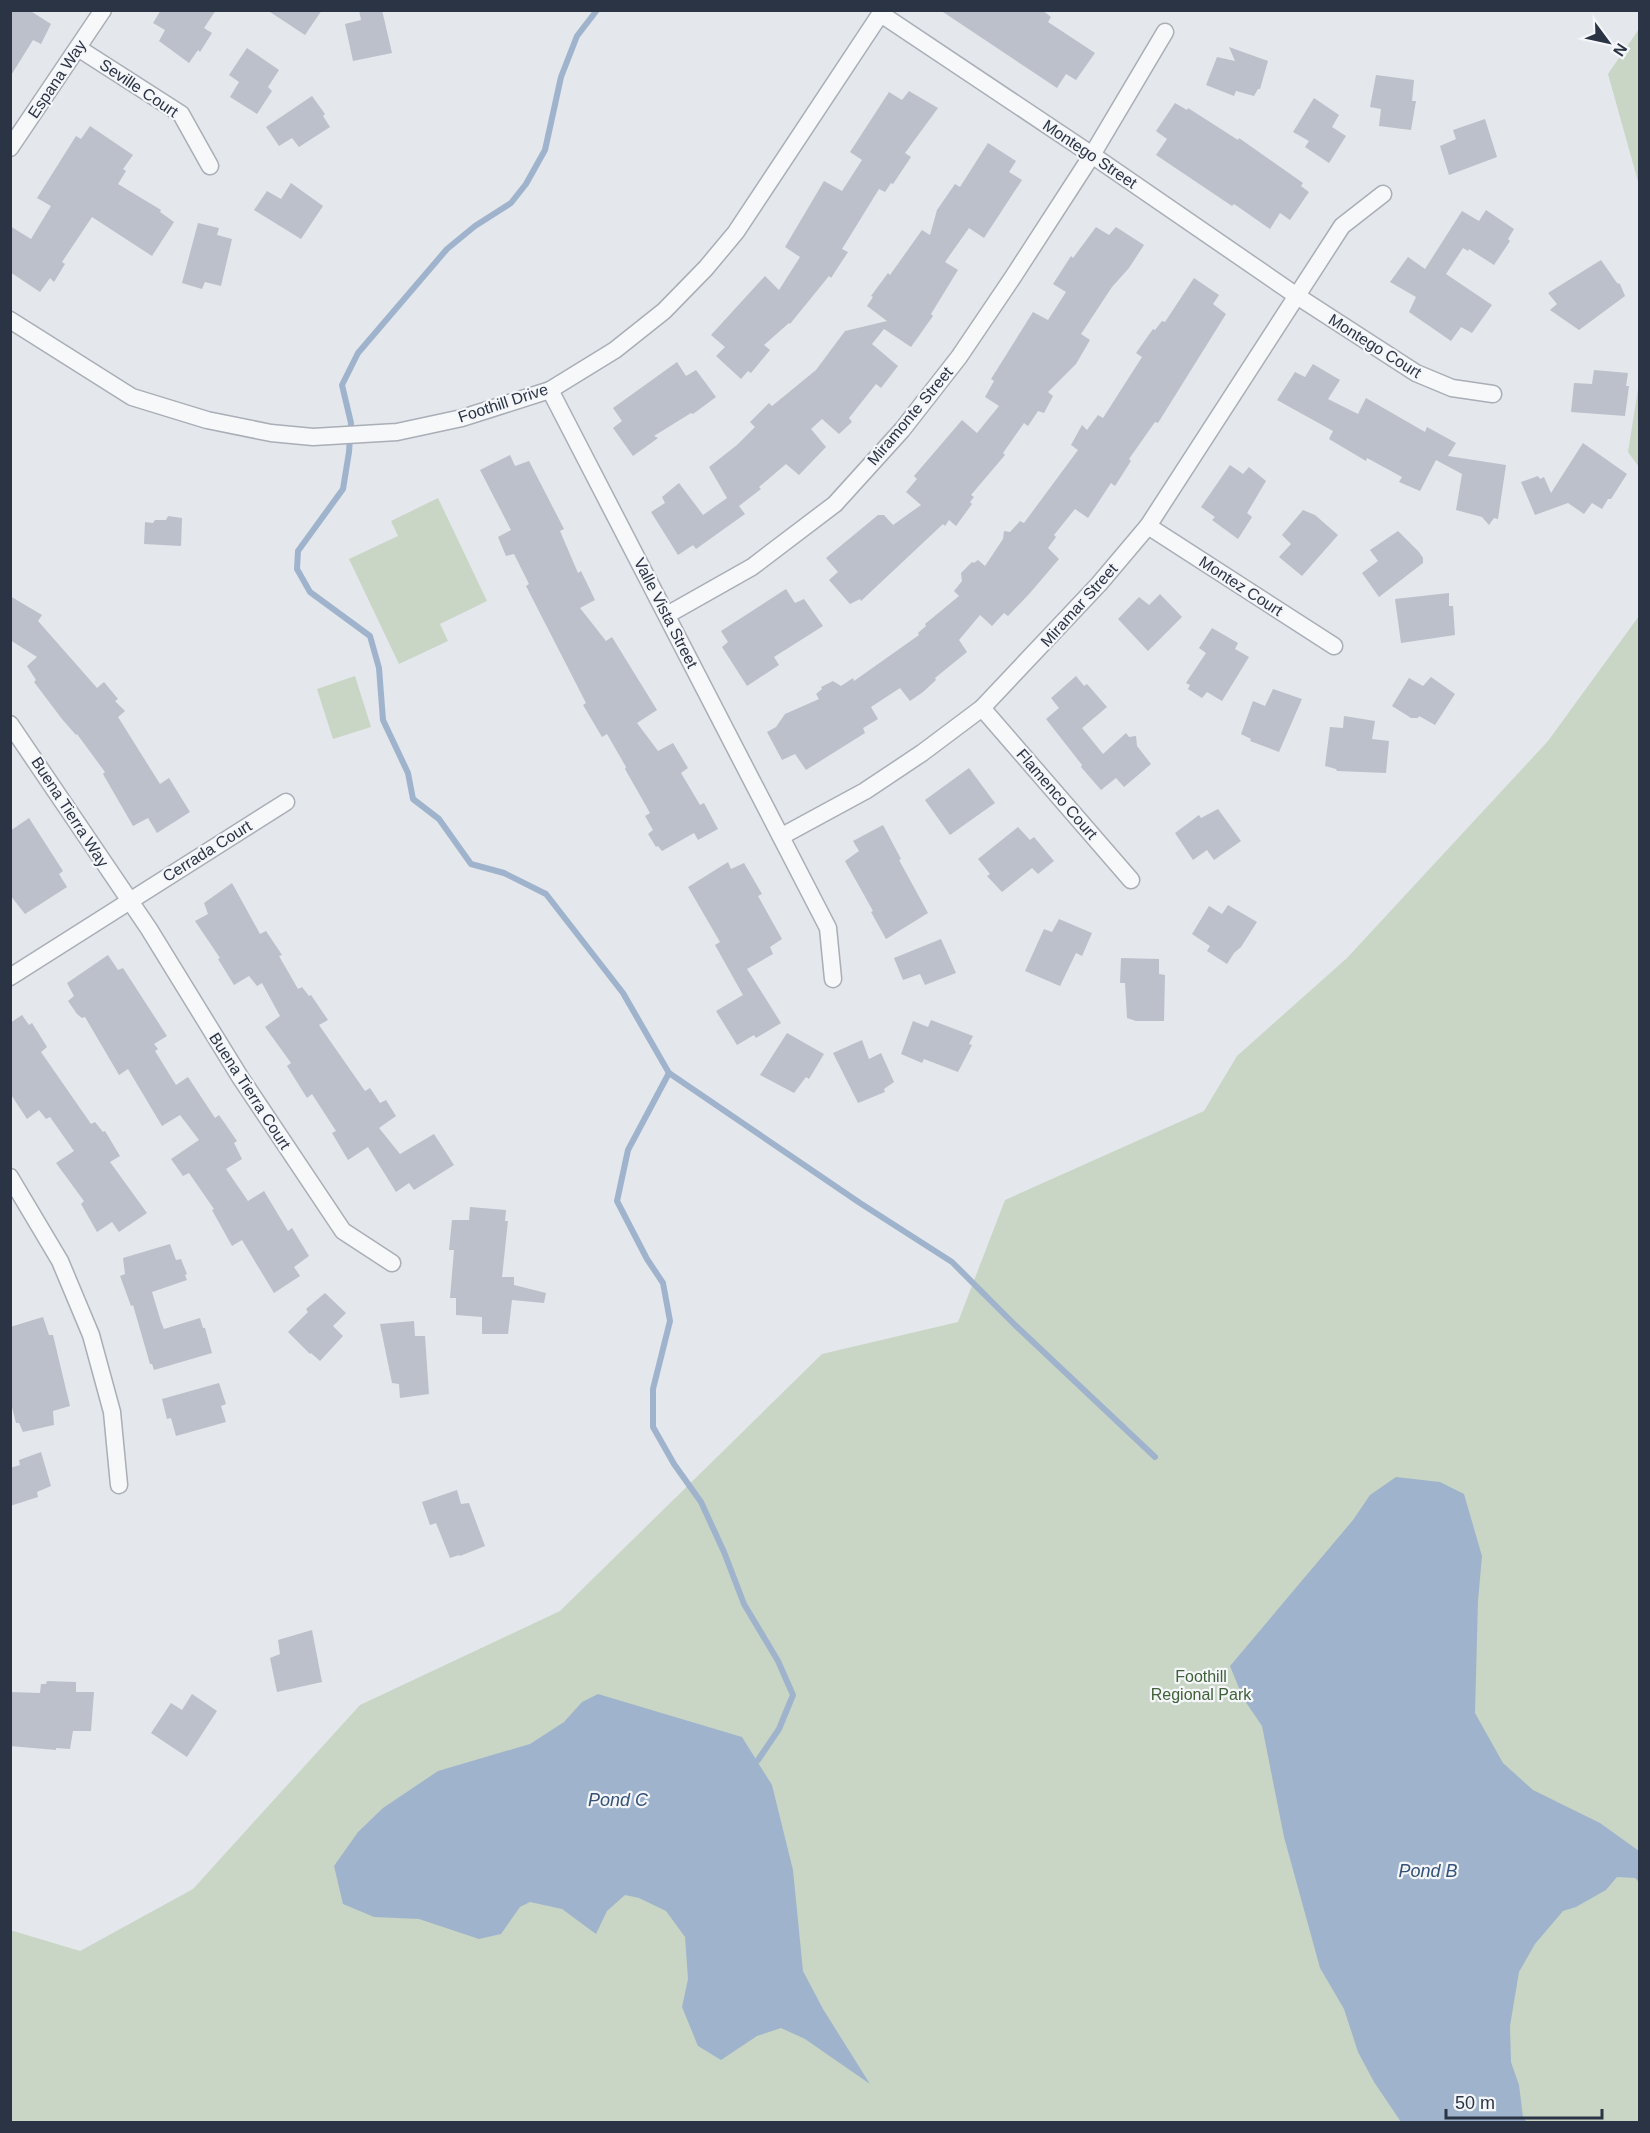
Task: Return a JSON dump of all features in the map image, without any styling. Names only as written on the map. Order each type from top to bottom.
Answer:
[{"type":"street","name":"Espana Way","points":[[10,148],[103,10]]},
{"type":"street","name":"Montego Street","points":[[882,12],[1297,296]]},
{"type":"street","name":"Foothill Drive","points":[[10,320],[132,397],[207,420],[271,433],[313,437],[397,432],[462,418],[550,390],[623,343],[664,310],[706,268],[736,232],[882,12]]},
{"type":"street","name":"Miramonte Street","points":[[667,615],[752,567],[835,504],[902,430],[959,357],[1092,155],[1165,32]]},
{"type":"street","name":"Seville Court","points":[[78,48],[181,114],[210,166]]},
{"type":"street","name":"Miramar Street","points":[[782,836],[866,791],[982,708],[1099,584],[1148,526],[1342,226],[1383,194]]},
{"type":"street","name":"Montego Court","points":[[1297,296],[1416,374],[1452,388],[1493,394]]},
{"type":"street","name":"Valle Vista Street","points":[[550,390],[828,928],[833,979]]},
{"type":"street","name":"Montez Court","points":[[1148,526],[1334,646]]},
{"type":"street","name":"Flamenco Court","points":[[982,708],[1131,880]]},
{"type":"street","name":"Buena Tierra Way","points":[[10,724],[129,901]]},
{"type":"street","name":"Cerrada Court","points":[[10,977],[286,802]]},
{"type":"street","name":"Buena Tierra Court","points":[[129,901],[149,929],[240,1077],[343,1231],[392,1263]]},
{"type":"street","points":[[10,1177],[60,1261],[91,1335],[112,1412],[119,1485]]},
{"type":"green space","points":[[1639,29],[1639,185],[1608,74]]},
{"type":"green space","points":[[1639,383],[1639,467],[1628,452]]},
{"type":"green space","points":[[438,498],[487,601],[440,624],[448,641],[399,664],[349,559],[398,536],[391,521]]},
{"type":"green space","name":"Foothill Regional Park","points":[[1639,616],[1639,2122],[11,2122],[10,1930],[80,1951],[193,1889],[360,1705],[560,1611],[822,1354],[958,1322],[1005,1200],[1204,1111],[1237,1056],[1347,958],[1548,741]]},
{"type":"green space","points":[[355,676],[371,727],[333,739],[317,689]]},
{"type":"water","name":"Pond B","points":[[1396,1477],[1440,1482],[1464,1494],[1482,1556],[1478,1601],[1475,1713],[1503,1763],[1533,1790],[1600,1823],[1639,1851],[1639,1882],[1635,1878],[1617,1877],[1606,1890],[1576,1907],[1563,1911],[1535,1944],[1519,1972],[1510,2026],[1511,2062],[1519,2085],[1523,2117],[1527,2122],[1401,2122],[1374,2082],[1358,2052],[1344,2009],[1320,1968],[1284,1837],[1262,1726],[1243,1698],[1230,1666],[1353,1520],[1370,1495]]},
{"type":"water","name":"Pond C","points":[[598,1694],[742,1737],[772,1785],[793,1870],[803,1971],[823,2009],[870,2084],[805,2039],[781,2028],[757,2036],[721,2060],[698,2046],[682,2007],[688,1979],[685,1937],[666,1911],[639,1898],[625,1895],[607,1911],[596,1934],[562,1909],[530,1902],[520,1907],[501,1934],[479,1939],[419,1919],[374,1917],[343,1904],[334,1866],[358,1832],[383,1808],[438,1771],[530,1744],[564,1722],[582,1702]]},
{"type":"building","points":[[10,10],[29,10],[51,24],[41,44],[33,40],[10,77]]},
{"type":"building","points":[[161,10],[216,10],[204,28],[212,33],[200,52],[198,50],[189,63],[159,41],[165,30],[153,23]]},
{"type":"building","points":[[267,10],[322,10],[305,35]]},
{"type":"building","points":[[359,10],[382,10],[392,53],[353,61],[345,24],[361,20]]},
{"type":"building","points":[[940,10],[1042,10],[1051,17],[1048,22],[1095,53],[1076,80],[1066,74],[1057,88]]},
{"type":"building","points":[[1229,47],[1268,61],[1260,89],[1254,96],[1236,91],[1234,96],[1206,85],[1217,57],[1235,61]]},
{"type":"building","points":[[247,48],[279,70],[268,87],[272,91],[257,114],[230,97],[239,82],[229,75]]},
{"type":"building","points":[[1376,75],[1414,80],[1412,101],[1416,101],[1411,130],[1379,126],[1381,109],[1370,107]]},
{"type":"building","points":[[909,91],[938,108],[905,153],[911,157],[885,192],[879,189],[842,249],[848,252],[831,278],[829,276],[790,324],[764,345],[770,350],[751,373],[748,371],[741,379],[716,356],[725,347],[711,335],[765,276],[779,290],[800,257],[785,247],[824,181],[842,191],[862,160],[850,152],[889,92],[902,100]]},
{"type":"building","points":[[312,96],[325,114],[323,116],[330,127],[299,147],[292,138],[279,146],[266,127]]},
{"type":"building","points":[[1314,98],[1339,115],[1332,127],[1346,136],[1329,163],[1305,147],[1309,141],[1293,132]]},
{"type":"building","points":[[1175,103],[1187,110],[1188,108],[1238,140],[1239,138],[1303,183],[1301,186],[1309,192],[1290,220],[1280,213],[1270,229],[1156,155],[1167,139],[1156,131]]},
{"type":"building","points":[[1485,119],[1497,157],[1449,175],[1440,146],[1456,139],[1453,130]]},
{"type":"building","points":[[90,126],[133,155],[123,169],[126,171],[118,184],[161,210],[160,212],[174,222],[152,256],[92,217],[62,262],[65,264],[54,282],[50,278],[40,292],[10,272],[10,226],[31,239],[51,206],[37,198],[76,136],[81,139]]},
{"type":"building","points":[[988,143],[1016,161],[1009,172],[1022,180],[984,238],[969,228],[945,262],[958,270],[931,314],[933,316],[911,347],[884,329],[872,344],[898,366],[881,388],[876,384],[849,418],[852,422],[839,434],[822,419],[811,429],[826,447],[799,475],[786,464],[759,487],[761,489],[739,506],[745,514],[696,549],[693,545],[678,555],[651,512],[665,503],[662,497],[679,483],[703,515],[727,498],[709,467],[755,427],[750,422],[769,403],[772,406],[816,370],[845,331],[887,321],[867,306],[873,297],[871,296],[888,273],[890,275],[922,230],[930,235],[937,210],[955,184],[960,187]]},
{"type":"building","points":[[291,183],[323,206],[301,239],[254,210],[267,191],[281,199]]},
{"type":"building","points":[[1486,210],[1514,229],[1508,239],[1510,241],[1494,265],[1469,249],[1468,251],[1463,248],[1446,274],[1492,305],[1472,333],[1461,327],[1451,341],[1409,312],[1416,297],[1390,282],[1408,257],[1425,269],[1462,211],[1479,221]]},
{"type":"building","points":[[198,223],[219,228],[217,235],[232,239],[221,286],[205,282],[202,289],[182,283]]},
{"type":"building","points":[[1096,227],[1109,235],[1116,227],[1144,245],[1129,268],[1112,287],[1081,334],[1090,340],[1076,364],[1048,392],[1053,396],[1044,413],[1038,411],[1028,426],[1024,423],[1003,453],[1005,455],[971,495],[974,497],[970,502],[972,504],[956,526],[949,520],[945,526],[943,524],[861,601],[860,599],[850,604],[829,580],[838,572],[826,558],[878,515],[884,515],[893,525],[921,505],[906,492],[917,479],[914,476],[962,420],[977,433],[999,406],[985,397],[994,381],[991,379],[1033,312],[1048,320],[1066,292],[1053,284],[1071,256],[1073,258]]},
{"type":"building","points":[[1601,260],[1620,284],[1625,296],[1579,330],[1550,310],[1557,304],[1548,293]]},
{"type":"building","points":[[1194,278],[1219,295],[1213,304],[1226,314],[1158,423],[1155,422],[1129,459],[1131,461],[1115,486],[1111,483],[1088,518],[1075,509],[1054,535],[1056,537],[1048,548],[1059,559],[1030,593],[1008,616],[1004,613],[992,626],[980,615],[959,640],[967,652],[935,678],[936,680],[923,692],[910,701],[900,688],[871,707],[878,719],[863,728],[865,733],[806,770],[795,754],[782,760],[767,732],[776,727],[785,714],[819,699],[816,694],[822,689],[821,687],[833,681],[841,686],[853,678],[854,681],[919,635],[918,633],[926,626],[925,624],[959,596],[954,591],[962,581],[961,573],[972,562],[978,560],[985,566],[1003,539],[1004,531],[1010,532],[1020,521],[1024,523],[1078,450],[1071,445],[1082,425],[1087,430],[1098,415],[1103,418],[1142,357],[1136,353],[1153,329],[1155,330],[1162,321],[1165,322]]},
{"type":"building","points":[[677,362],[686,376],[696,370],[716,397],[693,414],[691,413],[654,436],[658,438],[633,456],[613,428],[622,421],[613,408]]},
{"type":"building","points":[[1313,364],[1340,380],[1328,399],[1358,414],[1366,398],[1425,432],[1427,427],[1456,443],[1448,456],[1506,465],[1498,519],[1494,518],[1489,525],[1482,517],[1456,510],[1462,474],[1436,460],[1420,491],[1399,482],[1402,477],[1367,458],[1366,461],[1329,439],[1333,431],[1277,400],[1295,372],[1305,377]]},
{"type":"building","points":[[1594,370],[1628,373],[1626,386],[1629,386],[1625,416],[1571,412],[1574,383],[1592,384]]},
{"type":"building","points":[[1583,443],[1627,474],[1611,499],[1608,499],[1602,509],[1592,503],[1584,514],[1568,503],[1535,515],[1521,482],[1538,476],[1540,479],[1544,477],[1551,493]]},
{"type":"building","points":[[510,455],[515,466],[529,461],[564,529],[560,531],[578,573],[581,571],[595,600],[580,608],[606,641],[612,637],[657,710],[637,723],[658,751],[673,743],[688,768],[681,773],[700,805],[704,803],[718,829],[698,840],[694,833],[662,851],[658,846],[656,847],[648,834],[653,830],[645,816],[650,813],[607,734],[602,737],[583,705],[586,703],[526,586],[529,584],[514,554],[506,556],[498,537],[511,530],[480,470]]},
{"type":"building","points":[[1230,465],[1243,474],[1249,467],[1266,481],[1247,513],[1252,517],[1238,539],[1212,520],[1215,517],[1201,507]]},
{"type":"building","points":[[1303,510],[1315,515],[1338,535],[1302,576],[1279,557],[1291,544],[1282,535]]},
{"type":"building","points":[[168,516],[182,518],[181,546],[144,544],[145,522],[166,520]]},
{"type":"building","points":[[1398,531],[1419,552],[1423,563],[1379,597],[1362,573],[1378,561],[1370,550]]},
{"type":"building","points":[[786,589],[795,603],[804,599],[823,626],[774,657],[779,665],[747,686],[722,647],[728,642],[721,631]]},
{"type":"building","points":[[1449,593],[1449,606],[1453,606],[1455,635],[1401,643],[1395,599]]},
{"type":"building","points":[[1160,594],[1182,617],[1148,651],[1118,619],[1139,597],[1149,605]]},
{"type":"building","points":[[10,596],[42,615],[38,621],[97,688],[104,682],[118,699],[115,701],[125,711],[118,717],[160,784],[169,778],[190,812],[157,833],[148,818],[133,826],[103,774],[105,772],[34,682],[36,680],[27,666],[37,657],[10,640]]},
{"type":"building","points":[[1212,628],[1238,643],[1235,649],[1249,657],[1222,701],[1207,692],[1202,698],[1188,689],[1190,685],[1186,683],[1206,653],[1199,648]]},
{"type":"building","points":[[1076,676],[1084,686],[1087,684],[1107,707],[1082,728],[1103,754],[1126,733],[1129,737],[1136,736],[1137,746],[1151,764],[1124,787],[1116,778],[1101,790],[1046,719],[1059,708],[1051,698]]},
{"type":"building","points":[[1431,677],[1455,694],[1435,725],[1419,716],[1411,718],[1392,706],[1409,678],[1423,686]]},
{"type":"building","points":[[1273,689],[1302,699],[1279,752],[1250,741],[1251,739],[1241,734],[1253,701],[1265,706]]},
{"type":"building","points":[[1344,716],[1375,721],[1372,739],[1389,741],[1386,773],[1337,771],[1325,766],[1330,727],[1343,728]]},
{"type":"building","points":[[969,768],[995,803],[950,835],[925,800]]},
{"type":"building","points":[[1218,809],[1241,841],[1214,860],[1207,850],[1193,860],[1175,833],[1199,815],[1201,818]]},
{"type":"building","points":[[29,818],[63,871],[59,874],[67,887],[25,914],[10,895],[10,831]]},
{"type":"building","points":[[883,825],[928,913],[886,939],[845,861],[859,851],[853,841]]},
{"type":"building","points":[[1018,827],[1030,840],[1034,837],[1054,861],[1038,874],[1032,868],[1002,892],[987,876],[990,874],[978,859]]},
{"type":"building","points":[[728,862],[731,869],[744,863],[762,894],[758,896],[782,939],[770,947],[773,954],[747,969],[781,1023],[756,1038],[754,1035],[737,1045],[716,1011],[743,995],[715,945],[720,942],[688,887]]},
{"type":"building","points":[[232,883],[260,934],[266,931],[282,955],[279,956],[298,989],[302,987],[309,996],[311,995],[328,1020],[319,1025],[365,1091],[370,1088],[380,1103],[386,1100],[396,1116],[379,1128],[400,1154],[434,1134],[454,1165],[414,1190],[409,1183],[396,1192],[368,1147],[348,1160],[332,1133],[336,1131],[312,1094],[307,1098],[287,1066],[291,1063],[265,1027],[280,1016],[262,983],[257,986],[249,976],[234,985],[218,959],[220,958],[195,921],[208,914],[204,903]]},
{"type":"building","points":[[1228,905],[1257,922],[1227,964],[1207,951],[1210,946],[1192,934],[1209,906],[1222,914]]},
{"type":"building","points":[[1059,919],[1092,933],[1082,956],[1076,953],[1060,986],[1025,971],[1044,929],[1052,932]]},
{"type":"building","points":[[941,939],[956,973],[925,985],[920,974],[903,980],[894,958]]},
{"type":"building","points":[[108,955],[118,970],[123,968],[167,1036],[154,1044],[158,1049],[155,1051],[176,1085],[188,1077],[215,1118],[219,1115],[237,1141],[234,1143],[242,1159],[226,1169],[248,1201],[264,1191],[288,1231],[292,1228],[309,1256],[294,1267],[300,1276],[274,1293],[242,1240],[232,1246],[212,1210],[214,1209],[189,1173],[183,1176],[171,1159],[199,1140],[180,1115],[162,1126],[128,1069],[119,1075],[85,1017],[82,1018],[77,1014],[68,1001],[74,996],[67,983]]},
{"type":"building","points":[[1121,958],[1159,959],[1159,974],[1165,975],[1164,1021],[1136,1021],[1127,1018],[1125,983],[1120,983]]},
{"type":"building","points":[[22,1015],[29,1025],[32,1023],[47,1047],[41,1052],[91,1124],[95,1122],[103,1132],[105,1131],[120,1156],[110,1162],[147,1213],[119,1232],[112,1222],[97,1232],[81,1204],[84,1201],[56,1163],[74,1151],[50,1117],[46,1119],[39,1110],[27,1119],[10,1093],[10,1023]]},
{"type":"building","points":[[931,1020],[973,1036],[969,1044],[972,1045],[958,1072],[924,1059],[922,1063],[901,1054],[913,1021],[928,1027]]},
{"type":"building","points":[[787,1033],[824,1054],[809,1079],[806,1077],[794,1093],[760,1075]]},
{"type":"building","points":[[862,1040],[869,1059],[881,1053],[894,1082],[884,1089],[885,1092],[858,1103],[833,1053]]},
{"type":"building","points":[[470,1207],[506,1210],[505,1221],[508,1221],[502,1277],[514,1277],[514,1285],[546,1293],[544,1303],[512,1300],[508,1334],[482,1334],[482,1317],[456,1315],[456,1298],[450,1298],[454,1250],[449,1250],[452,1220],[469,1220]]},
{"type":"building","points":[[170,1244],[176,1260],[181,1259],[187,1280],[152,1292],[161,1322],[164,1329],[200,1318],[212,1353],[154,1370],[150,1364],[133,1305],[131,1306],[120,1276],[125,1274],[123,1258]]},
{"type":"building","points":[[325,1293],[346,1313],[333,1326],[343,1336],[320,1361],[288,1332],[308,1312],[306,1309]]},
{"type":"building","points":[[43,1317],[49,1335],[53,1335],[70,1406],[53,1411],[54,1425],[23,1432],[19,1423],[16,1423],[10,1399],[10,1327]]},
{"type":"building","points":[[414,1321],[415,1336],[425,1336],[429,1394],[400,1398],[399,1384],[392,1383],[380,1324]]},
{"type":"building","points":[[219,1383],[226,1404],[221,1406],[226,1422],[176,1436],[171,1418],[167,1419],[162,1399]]},
{"type":"building","points":[[41,1452],[51,1486],[37,1492],[38,1497],[10,1506],[10,1468],[20,1465],[19,1460]]},
{"type":"building","points":[[457,1490],[461,1504],[469,1503],[485,1546],[450,1558],[436,1523],[430,1525],[422,1502]]},
{"type":"building","points":[[312,1630],[322,1682],[277,1692],[270,1658],[280,1654],[278,1640]]},
{"type":"building","points":[[47,1681],[76,1682],[76,1692],[94,1692],[91,1731],[73,1731],[70,1749],[10,1746],[10,1692],[40,1693],[41,1684],[46,1684]]},
{"type":"building","points":[[192,1694],[217,1711],[187,1757],[151,1733],[171,1703],[182,1710]]},
{"type":"waterway","points":[[597,10],[577,36],[561,77],[545,150],[526,184],[511,203],[475,226],[447,249],[358,353],[342,385],[351,423],[343,489],[298,551],[297,569],[310,592],[370,636],[379,668],[383,720],[408,773],[413,799],[439,819],[471,864],[504,873],[546,894],[623,993],[669,1073],[860,1203],[952,1262],[1155,1457]]},
{"type":"waterway","points":[[669,1073],[628,1150],[617,1201],[647,1259],[663,1283],[670,1321],[653,1389],[653,1427],[674,1464],[701,1502],[744,1604],[778,1661],[793,1695],[779,1729],[758,1760]]}]
